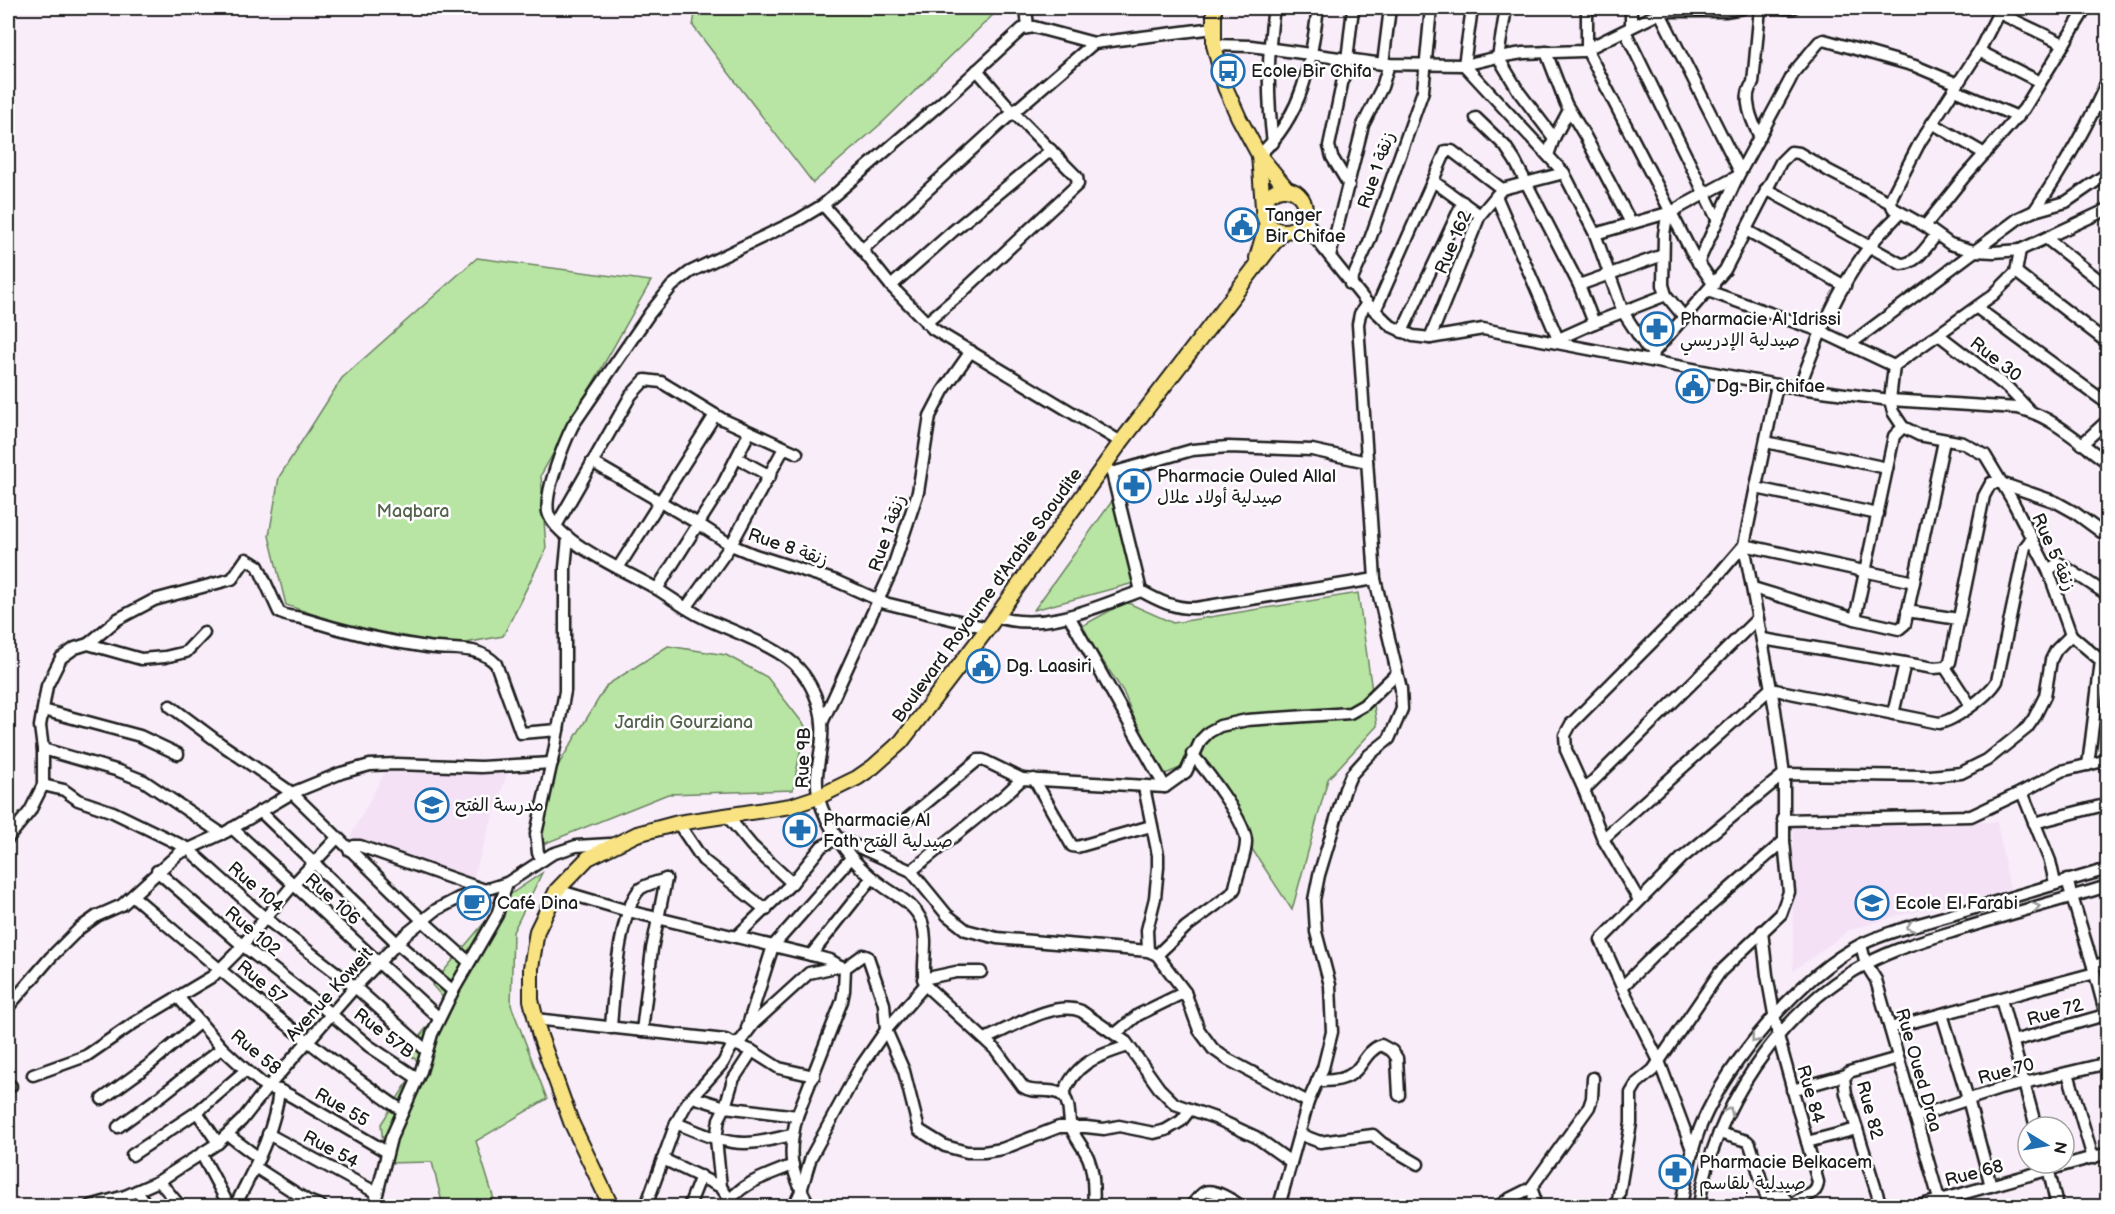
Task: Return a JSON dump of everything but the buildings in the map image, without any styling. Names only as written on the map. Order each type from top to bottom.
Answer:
[{"type":"main road","name":"Boulevard Royaume d'Arabie Saoudite","points":[[1214,8],[1214,45],[1225,87],[1259,156],[1287,189]]},
{"type":"main road","name":"Boulevard Royaume d'Arabie Saoudite","points":[[1254,266],[1265,216],[1259,156]]},
{"type":"main road","points":[[1278,189],[1287,189],[1301,197],[1305,205],[1305,214],[1301,222],[1288,230],[1277,230],[1265,216],[1264,201],[1270,193],[1278,189]]},
{"type":"main road","name":"Boulevard Royaume d'Arabie Saoudite","points":[[611,1206],[571,1122],[535,1019],[530,986],[533,949],[542,916],[557,890],[588,858],[637,834],[678,823],[791,806],[818,797],[873,767],[901,742],[1109,468],[1121,442],[1212,325],[1254,266],[1288,230]]},
{"type":"street","points":[[1026,8],[1028,27]]},
{"type":"street","points":[[1273,143],[1269,111],[1268,48],[1274,8]]},
{"type":"street","points":[[1259,156],[1273,143],[1300,95],[1312,54],[1318,8]]},
{"type":"street","points":[[1349,185],[1332,157],[1329,146],[1347,60],[1353,8]]},
{"type":"street","points":[[1330,256],[1365,118],[1380,92],[1386,64],[1390,8]]},
{"type":"street","name":"Rue 1 زنقة","points":[[1350,284],[1369,242],[1420,98],[1424,84],[1431,8]]},
{"type":"street","points":[[1472,8],[1464,65],[1564,173],[1595,234],[1623,312],[1652,356]]},
{"type":"street","points":[[1506,8],[1498,57],[1519,92],[1554,138]]},
{"type":"street","points":[[1587,8],[1587,50],[1711,288],[1820,331],[1894,366]]},
{"type":"street","points":[[1631,8],[1628,28],[1717,219]]},
{"type":"street","points":[[1214,45],[1251,46],[1386,64],[1464,65],[1498,57],[1587,50],[1665,10],[1725,11],[1743,8]]},
{"type":"street","points":[[1760,8],[1754,83],[1749,87],[1748,92],[1751,121],[1760,137]]},
{"type":"street","points":[[1784,8],[1793,8]]},
{"type":"street","points":[[1925,226],[2018,117],[2086,8]]},
{"type":"street","points":[[1665,10],[1739,174]]},
{"type":"street","points":[[2064,44],[2000,10],[1979,51],[1932,123],[1892,196],[1891,203],[1893,208],[1900,213],[1925,226],[1950,244],[1974,250],[2019,250],[2106,212]]},
{"type":"street","points":[[553,521],[547,507],[549,492],[568,436],[587,403],[666,292],[690,272],[823,205],[1018,32],[1028,27],[1041,28],[1094,43],[1214,28]]},
{"type":"street","points":[[1698,263],[1739,174],[1794,72],[1819,42],[1824,40],[1915,66],[2018,117]]},
{"type":"street","points":[[862,250],[1013,112],[1094,43]]},
{"type":"street","points":[[1979,51],[2040,82]]},
{"type":"street","points":[[1546,52],[1569,110],[1631,224]]},
{"type":"street","points":[[926,323],[1076,186],[1077,177],[1013,112],[977,70]]},
{"type":"street","points":[[2034,211],[2070,156],[2093,114],[2108,79]]},
{"type":"street","points":[[1548,154],[1569,110]]},
{"type":"street","points":[[1476,118],[1505,146],[1526,182],[1579,285],[1594,323]]},
{"type":"street","points":[[1932,123],[1985,154]]},
{"type":"street","points":[[891,286],[1051,150]]},
{"type":"street","points":[[1279,1206],[1308,1102],[1323,1068],[1332,1032],[1333,1009],[1330,985],[1316,932],[1314,900],[1317,883],[1351,775],[1369,755],[1389,739],[1400,715],[1402,697],[1375,579],[1358,324],[1360,314],[1371,307],[1447,150],[1499,193],[1555,340]]},
{"type":"street","points":[[1652,356],[1725,270],[1785,156],[1796,152],[1891,203]]},
{"type":"street","points":[[1499,193],[1526,182],[1564,173]]},
{"type":"street","points":[[1849,345],[2019,218],[2066,202],[2108,173]]},
{"type":"street","points":[[1595,234],[1671,212],[1706,195],[1739,174]]},
{"type":"street","points":[[1433,181],[1480,215]]},
{"type":"street","points":[[1766,189],[1904,265],[1915,260],[1936,235]]},
{"type":"street","name":"Rue 162","points":[[1430,338],[1480,215],[1499,193]]},
{"type":"street","points":[[1402,332],[1463,202]]},
{"type":"street","points":[[823,205],[891,286],[926,323],[1121,442]]},
{"type":"street","points":[[1671,212],[1665,226],[1663,255],[1666,295],[1684,317]]},
{"type":"street","points":[[1799,388],[1820,331],[1845,286],[1869,247],[1900,213]]},
{"type":"street","points":[[1305,214],[1315,238],[1350,284],[1391,326],[1402,332],[1430,338],[1479,329],[1652,356],[1777,385],[1890,400],[1990,406],[2030,411],[2052,423],[2108,463]]},
{"type":"street","points":[[1288,230],[1315,238]]},
{"type":"street","points":[[1746,230],[1845,286]]},
{"type":"street","points":[[2047,239],[2108,287]]},
{"type":"street","points":[[1855,619],[1894,436],[1903,426],[1893,412],[1890,400],[1894,366],[1977,308],[2016,272],[2019,250]]},
{"type":"street","points":[[1579,285],[1663,255]]},
{"type":"street","points":[[2016,272],[2108,343]]},
{"type":"street","points":[[1555,340],[1666,295]]},
{"type":"street","points":[[1977,308],[2108,404]]},
{"type":"street","name":"Rue 30","points":[[1939,335],[2008,388],[2030,411]]},
{"type":"street","name":"Rue 1 زنقة","points":[[822,724],[890,576],[915,502],[930,416],[948,382],[971,351]]},
{"type":"street","points":[[553,521],[632,395],[645,380],[661,382],[749,433],[797,453]]},
{"type":"street","points":[[1617,1206],[1630,1130],[1631,1094],[1637,1083],[1653,1070],[1720,972],[1780,914],[1788,897],[1783,820],[1784,774],[1776,710],[1770,689],[1744,545],[1777,385]]},
{"type":"street","points":[[618,568],[715,415]]},
{"type":"street","points":[[2082,444],[2108,420]]},
{"type":"street","name":"Rue 5 زنقة","points":[[1903,426],[1919,435],[1963,443],[1982,453],[2012,500],[2048,570],[2071,635]]},
{"type":"street","points":[[657,589],[721,488],[749,433]]},
{"type":"street","points":[[1753,588],[1855,619],[1899,629],[1905,624],[1944,441]]},
{"type":"street","points":[[1766,442],[1887,468]]},
{"type":"street","points":[[1142,591],[1109,468],[1192,450],[1228,447],[1312,450],[1367,462]]},
{"type":"street","points":[[686,608],[731,544],[784,448]]},
{"type":"street","points":[[737,458],[770,476]]},
{"type":"street","name":"Rue 8 زنقة","points":[[592,462],[731,544],[786,566],[836,581],[878,600],[988,628]]},
{"type":"street","points":[[1762,639],[1935,668],[1945,667],[1950,662],[1984,496],[1991,483],[2001,483],[2056,502],[2108,537]]},
{"type":"street","points":[[1756,488],[1878,514]]},
{"type":"street","name":"Rue 9B","points":[[553,521],[568,537],[588,551],[657,589],[686,608],[791,661],[806,678],[819,708],[822,724],[816,781],[823,812],[851,858],[873,878],[912,905],[922,922],[925,936],[924,982]]},
{"type":"street","points":[[543,860],[538,853],[536,834],[565,692],[565,568],[568,537]]},
{"type":"street","points":[[1770,689],[1945,722],[1990,691],[1997,681],[2025,547],[2032,538]]},
{"type":"street","points":[[1744,545],[1914,582]]},
{"type":"street","points":[[1639,900],[1603,839],[1566,750],[1566,730],[1713,581],[1744,545]]},
{"type":"street","points":[[8,838],[30,811],[43,786],[40,726],[47,686],[56,664],[67,653],[87,644],[118,619],[154,600],[232,579],[246,559],[258,566],[279,612],[284,615],[427,648],[477,651],[496,664],[519,730],[527,733],[558,730]]},
{"type":"street","points":[[2048,570],[2059,563],[2108,595]]},
{"type":"street","points":[[997,617],[1031,622],[1069,616],[1142,591],[1167,604],[1196,608],[1375,579]]},
{"type":"street","points":[[1907,611],[1958,619]]},
{"type":"street","points":[[1069,616],[1165,787]]},
{"type":"street","points":[[1584,790],[1758,618]]},
{"type":"street","points":[[87,644],[141,658],[165,657],[186,652],[204,633]]},
{"type":"street","points":[[1693,1152],[1659,1061],[1601,940],[1700,841],[1784,774],[1930,776],[1961,772],[1987,760],[2027,728],[2045,696],[2051,660],[2056,650],[2071,635],[2104,664]]},
{"type":"street","points":[[2088,765],[2108,650]]},
{"type":"street","points":[[1893,714],[1905,663]]},
{"type":"street","points":[[1945,667],[1970,705]]},
{"type":"street","points":[[907,819],[978,760],[1028,779],[1165,787],[1186,771],[1192,754],[1201,740],[1220,726],[1239,722],[1350,713],[1364,705],[1388,679],[1396,674]]},
{"type":"street","points":[[1603,839],[1770,689]]},
{"type":"street","points":[[170,706],[292,793],[422,920],[470,962]]},
{"type":"street","points":[[43,710],[132,734],[178,754]]},
{"type":"street","name":"Rue 106","points":[[43,750],[119,771],[144,781],[227,831],[293,885],[439,1018]]},
{"type":"street","points":[[736,937],[792,883],[822,846],[838,838],[911,871],[947,915],[966,930],[997,938],[1153,953],[1231,894],[1235,888],[1246,846],[1243,828],[1205,769],[1192,754]]},
{"type":"street","points":[[1783,820],[1962,818],[1977,814],[2061,771],[2108,760]]},
{"type":"street","points":[[8,1007],[51,957],[80,928],[133,896],[182,850],[227,831],[292,793],[341,773],[370,765],[481,766],[552,763]]},
{"type":"street","points":[[1028,779],[1073,847],[1151,826]]},
{"type":"street","points":[[911,871],[1028,779]]},
{"type":"street","name":"Rue 104","points":[[43,786],[64,790],[78,800],[113,812],[187,848],[265,918],[356,987],[427,1051]]},
{"type":"street","points":[[1144,787],[1158,855],[1155,898],[1147,930],[1153,953],[1185,992],[1199,1030],[1213,1049],[1227,1059],[1308,1102]]},
{"type":"street","points":[[2022,792],[2050,861],[2055,883]]},
{"type":"street","points":[[2034,823],[2108,804]]},
{"type":"street","points":[[260,811],[397,943],[453,991]]},
{"type":"street","points":[[727,816],[752,846],[792,883]]},
{"type":"street","points":[[678,823],[703,860],[766,910]]},
{"type":"street","points":[[33,1075],[86,1056],[201,983],[219,969],[337,838]]},
{"type":"street","points":[[1622,987],[1663,947],[1784,841]]},
{"type":"street","name":"Avenue Koweit","points":[[97,1206],[159,1181],[202,1155],[246,1122],[267,1088],[331,1014],[397,943],[422,920],[446,904],[507,883],[552,854],[576,846],[615,844]]},
{"type":"street","points":[[349,850],[354,846],[360,846],[485,890]]},
{"type":"street","points":[[746,1032],[773,946],[851,858]]},
{"type":"street","points":[[1681,1206],[1702,1124],[1718,1092],[1744,1052],[1773,1016],[1819,974],[1861,945],[1910,927],[2108,869]]},
{"type":"street","name":"Rue 102","points":[[158,871],[242,945],[331,1014]]},
{"type":"street","points":[[811,955],[873,878]]},
{"type":"street","points":[[611,1028],[614,990],[624,922],[628,911],[640,889],[666,879],[652,949],[642,1031]]},
{"type":"street","points":[[2067,880],[2107,1019]]},
{"type":"street","points":[[374,1206],[383,1178],[387,1152],[439,1018],[497,915],[507,883]]},
{"type":"street","points":[[1699,1206],[1704,1177],[1719,1133],[1743,1084],[1778,1036],[1826,991],[1866,963],[1920,942],[2108,886]]},
{"type":"street","points":[[557,890],[628,911],[830,960],[842,967]]},
{"type":"street","name":"Rue 57","points":[[133,896],[219,969],[374,1091],[403,1111]]},
{"type":"street","name":"Rue 84","points":[[1762,931],[1773,1016],[1818,1182],[1818,1189],[1795,1201],[1792,1206]]},
{"type":"street","name":"Rue Oued Draa","points":[[1861,945],[1866,963],[1876,980],[1940,1203]]},
{"type":"street","points":[[646,1206],[676,1123],[693,1097],[723,1063],[732,1048],[809,973],[842,967],[863,955],[867,956],[884,1004],[886,1030],[904,1071],[919,1130],[945,1146],[967,1152],[994,1150],[1052,1129],[1071,1127],[1104,1129],[1119,1126],[1154,1133],[1166,1130],[1181,1121],[1189,1111]]},
{"type":"street","points":[[1890,1028],[2001,999],[2094,970],[2108,962]]},
{"type":"street","points":[[810,1206],[801,1191],[793,1165],[790,1150],[792,1135],[797,1116],[842,1001],[844,991],[842,967]]},
{"type":"street","points":[[794,1206],[811,1157],[859,1069],[924,982],[956,972],[981,972]]},
{"type":"street","points":[[924,982],[985,1039],[1029,1091],[1049,1090],[1063,1096],[1067,1102],[1071,1127],[1089,1160],[1093,1180],[1094,1206]]},
{"type":"street","points":[[1115,1034],[1138,1016],[1185,992]]},
{"type":"street","name":"Rue 58","points":[[178,997],[222,1048],[267,1088],[279,1090],[268,1134],[257,1162],[234,1206]]},
{"type":"street","points":[[2001,999],[2033,1115]]},
{"type":"street","points":[[985,1039],[1044,1012],[1068,1007],[1081,1011],[1115,1034],[1128,1046],[1167,1098],[1175,1104],[1189,1111],[1215,1118],[1256,1137],[1291,1162]]},
{"type":"street","name":"Rue 57B","points":[[331,1014],[369,1046],[417,1078]]},
{"type":"street","points":[[1942,1014],[1991,1186]]},
{"type":"street","points":[[535,1019],[712,1037],[737,1044],[779,1068],[814,1076]]},
{"type":"street","name":"Rue 72","points":[[2013,1041],[2107,1019]]},
{"type":"street","points":[[102,1099],[149,1065],[200,1022]]},
{"type":"street","points":[[1317,1081],[1332,1081],[1351,1075],[1373,1049],[1382,1045],[1392,1051],[1397,1058],[1399,1095]]},
{"type":"street","points":[[1063,1096],[1068,1080],[1087,1062],[1128,1046]]},
{"type":"street","points":[[118,1127],[222,1048]]},
{"type":"street","points":[[752,1051],[736,1073],[719,1119],[716,1138],[721,1186],[730,1204],[749,1184],[793,1165]]},
{"type":"street","name":"Rue 82","points":[[1881,1206],[1844,1082],[1846,1075],[1898,1058]]},
{"type":"street","name":"Rue 70","points":[[1915,1117],[2024,1083],[2108,1063]]},
{"type":"street","points":[[132,1155],[197,1112],[246,1070]]},
{"type":"street","points":[[2068,1073],[2093,1158]]},
{"type":"street","points":[[1792,1090],[1846,1075]]},
{"type":"street","points":[[1499,1206],[1531,1188],[1589,1107],[1593,1078]]},
{"type":"street","name":"Rue 55","points":[[279,1090],[387,1152]]},
{"type":"street","points":[[693,1097],[725,1107],[797,1116]]},
{"type":"street","points":[[197,1112],[218,1143]]},
{"type":"street","points":[[676,1123],[716,1138],[751,1143],[792,1135]]},
{"type":"street","points":[[1807,1142],[1857,1129]]},
{"type":"street","points":[[1719,1133],[1747,1141],[1750,1144],[1766,1196],[1782,1195],[1792,1206]]},
{"type":"street","name":"Rue 54","points":[[268,1134],[377,1193]]},
{"type":"street","points":[[1299,1134],[1320,1142],[1373,1135],[1418,1164]]},
{"type":"street","points":[[228,1135],[257,1162],[308,1201],[321,1206]]},
{"type":"street","name":"Rue 68","points":[[2076,1161],[2108,1153]]},
{"type":"street","points":[[202,1155],[234,1206]]},
{"type":"street","points":[[663,1159],[721,1186]]},
{"type":"street","name":"Rue 68","points":[[1918,1206],[1940,1203],[2024,1175]]},
{"type":"street","points":[[2050,1175],[2058,1206]]},
{"type":"street","points":[[689,1206],[701,1176]]},
{"type":"street","points":[[159,1181],[180,1206]]},
{"type":"street","points":[[1531,1188],[1534,1196],[1532,1206]]},
{"type":"street","points":[[137,1191],[147,1206]]},
{"type":"street","points":[[1191,1206],[1204,1192],[1209,1191],[1229,1198],[1241,1206]]},
{"type":"shaded area","name":"مدرسة الفتح","points":[[385,772],[507,774],[472,881],[350,837]]},
{"type":"shaded area","name":"Ecole El Farabi","points":[[1997,822],[2010,890],[1893,917],[1850,930],[1793,971],[1793,823]]},
{"type":"green space","points":[[696,8],[994,8],[993,15],[883,122],[813,183],[693,26]]},
{"type":"green space","name":"Maqbara","points":[[477,258],[651,281],[541,475],[546,549],[503,636],[422,651],[286,605],[269,536],[279,477],[342,378]]},
{"type":"green space","points":[[1115,497],[1134,583],[1034,610]]},
{"type":"green space","points":[[1358,593],[1377,726],[1328,779],[1292,910],[1195,762],[1158,777],[1123,691],[1080,627],[1126,602],[1173,623]]},
{"type":"green space","name":"Jardin Gourziana","points":[[668,646],[726,655],[767,677],[805,726],[793,790],[668,794],[541,845],[540,795],[607,685]]},
{"type":"green space","points":[[542,873],[513,932],[511,1005],[547,1099],[476,1141],[496,1206],[443,1206],[432,1162],[385,1163],[381,1124],[420,1063],[407,1052],[447,1002],[432,985],[505,898]]},
{"type":"place","name":"Ecole Bir Chifa","points":[[1228,71]]},
{"type":"place","name":"Tanger Bir Chifae","points":[[1242,225]]},
{"type":"place","name":"Pharmacie Al Idrissi صيدلية الإدريسي","points":[[1657,329]]},
{"type":"place","name":"Dg. Bir chifae","points":[[1693,386]]},
{"type":"place","name":"Pharmacie Ouled Allal صيدلية أولاد علال","points":[[1134,486]]},
{"type":"place","name":"Dg. Laasiri","points":[[983,666]]},
{"type":"place","name":"مدرسة الفتح","points":[[432,805]]},
{"type":"place","name":"Pharmacie Al Fath صيدلية الفتح","points":[[800,830]]},
{"type":"place","name":"Café Dina","points":[[474,903]]},
{"type":"place","name":"Ecole El Farabi","points":[[1872,903]]},
{"type":"place","name":"Pharmacie Belkacem صيدلية بلقاسم","points":[[1676,1172]]}]
